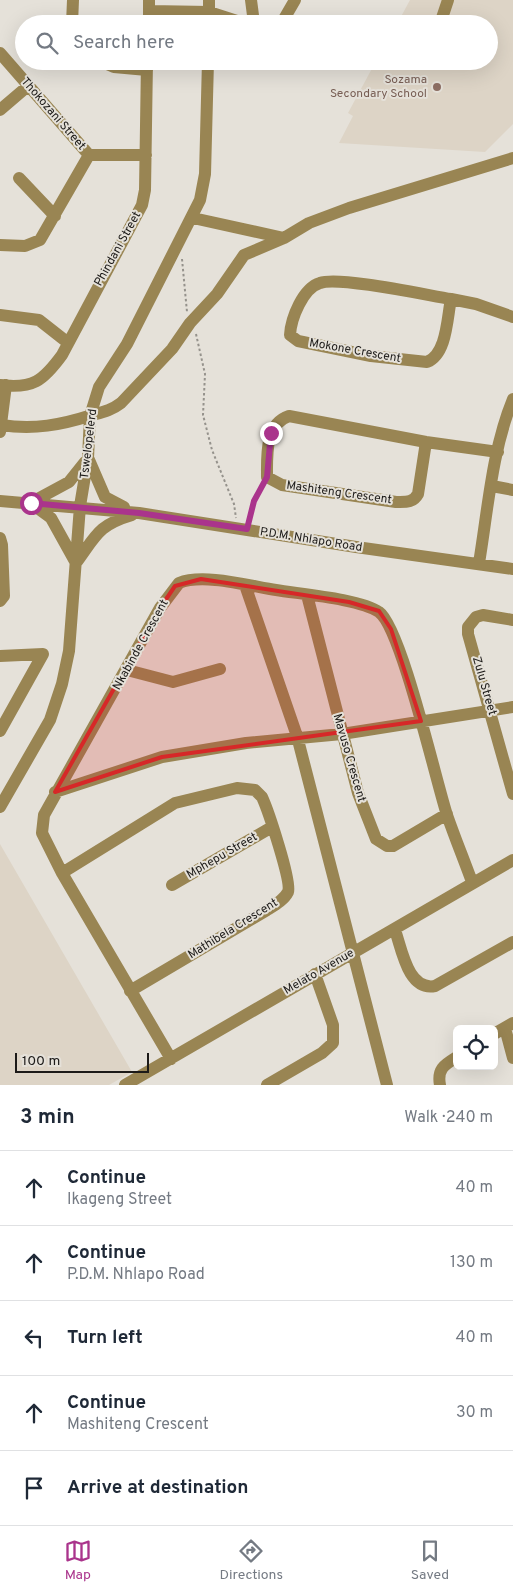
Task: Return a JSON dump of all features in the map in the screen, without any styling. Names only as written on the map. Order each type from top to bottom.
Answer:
[{"type":"street","points":[[72,15],[73,0]]},
{"type":"street","points":[[251,0],[255,15]]},
{"type":"street","points":[[286,15],[295,0]]},
{"type":"street","points":[[443,15],[448,0]]},
{"type":"street","points":[[149,12],[209,12]]},
{"type":"street","name":"Thokozani Street","points":[[0,53],[89,155],[146,155]]},
{"type":"street","name":"Phindani Street","points":[[3,385],[25,385],[42,380],[62,355],[142,205],[145,190],[147,70]]},
{"type":"street","name":"Tswelopelerd","points":[[0,807],[50,720],[62,684],[69,651],[80,506],[88,458],[90,416],[99,387],[110,374],[127,344],[176,247],[193,218],[200,200],[205,174],[208,70]]},
{"type":"street","points":[[0,110],[28,86]]},
{"type":"street","points":[[0,245],[25,246],[38,243],[89,155]]},
{"type":"street","points":[[3,385],[0,429],[45,428],[113,409],[172,349],[190,323],[212,299],[244,255],[284,238],[309,223],[349,208],[444,177],[513,158]]},
{"type":"street","points":[[19,178],[55,216]]},
{"type":"street","points":[[193,218],[284,238]]},
{"type":"street","name":"Mokone Crescent","points":[[451,299],[442,345],[438,354],[427,362],[371,356],[298,341],[290,335],[294,318],[307,292],[321,282],[338,282],[451,299],[476,304],[513,317]]},
{"type":"street","points":[[0,315],[39,320],[68,342]]},
{"type":"street","points":[[479,563],[498,452],[513,399]]},
{"type":"street","points":[[267,477],[271,433],[276,423],[289,416],[426,442],[498,452]]},
{"type":"street","name":"Mashiteng Crescent","points":[[267,477],[282,485],[396,502],[408,502],[415,499],[418,494],[426,442]]},
{"type":"street","points":[[88,458],[69,482],[31,503],[51,518],[76,563],[99,530],[114,520],[139,513]]},
{"type":"street","points":[[88,458],[100,489],[109,500],[139,513]]},
{"type":"street","points":[[492,486],[513,490]]},
{"type":"street","name":"P.D.M. Nhlapo Road","points":[[0,501],[80,506],[139,513],[513,569]]},
{"type":"street","points":[[0,538],[2,545],[4,596],[0,601]]},
{"type":"street","name":"Nkabinde Crescent","points":[[171,1059],[62,873],[42,834],[44,815],[55,792],[127,670],[160,608],[179,583],[201,579],[245,585],[372,608],[382,615],[390,629],[421,721],[447,814],[472,882]]},
{"type":"street","points":[[245,585],[297,736],[387,1085]]},
{"type":"street","name":"Mavuso Crescent","points":[[307,595],[358,793],[378,842],[387,846],[393,846],[447,814]]},
{"type":"street","name":"Zulu Street","points":[[513,620],[476,616],[468,627],[468,634],[491,709],[513,794]]},
{"type":"street","points":[[0,656],[43,654],[0,731]]},
{"type":"street","points":[[127,670],[173,682],[220,669]]},
{"type":"street","points":[[55,792],[162,757],[297,736],[342,734],[513,706]]},
{"type":"street","name":"Mathibela Crescent","points":[[62,873],[162,809],[202,795],[236,788],[256,790],[262,796],[289,881],[288,892],[281,900],[130,991]]},
{"type":"street","name":"Mphepu Street","points":[[172,884],[272,827]]},
{"type":"street","name":"Melato Avenue","points":[[125,1085],[315,974],[395,930],[472,882],[513,860]]},
{"type":"street","points":[[395,930],[412,976],[418,984],[425,988],[435,986],[513,942]]},
{"type":"street","points":[[267,1085],[322,1053],[333,1043],[333,1025],[315,974]]},
{"type":"street","points":[[504,1028],[513,1058]]},
{"type":"street","points":[[440,1085],[439,1074],[442,1066],[453,1059]]},
{"type":"path","points":[[176,247],[183,264],[190,323],[195,332],[205,374],[203,414],[212,450],[242,528]]},
{"type":"path","points":[[242,528],[267,477]]},
{"type":"highlighted area","points":[[201,579],[349,602],[379,611],[391,629],[421,721],[162,757],[55,792],[160,608],[175,586]]},
{"type":"shaded area","name":"Sozama Secondary School","points":[[410,0],[513,0],[513,124],[485,152],[339,143],[353,116],[348,113],[371,70],[498,70],[498,15],[402,15]]},
{"type":"shaded area","points":[[0,844],[132,1072],[109,1085],[0,1085]]},
{"type":"place","name":"Sozama Secondary School","points":[[437,87]]},
{"type":"route","points":[[31,503],[80,506],[139,513],[247,529],[254,501],[267,477],[271,433]]}]
